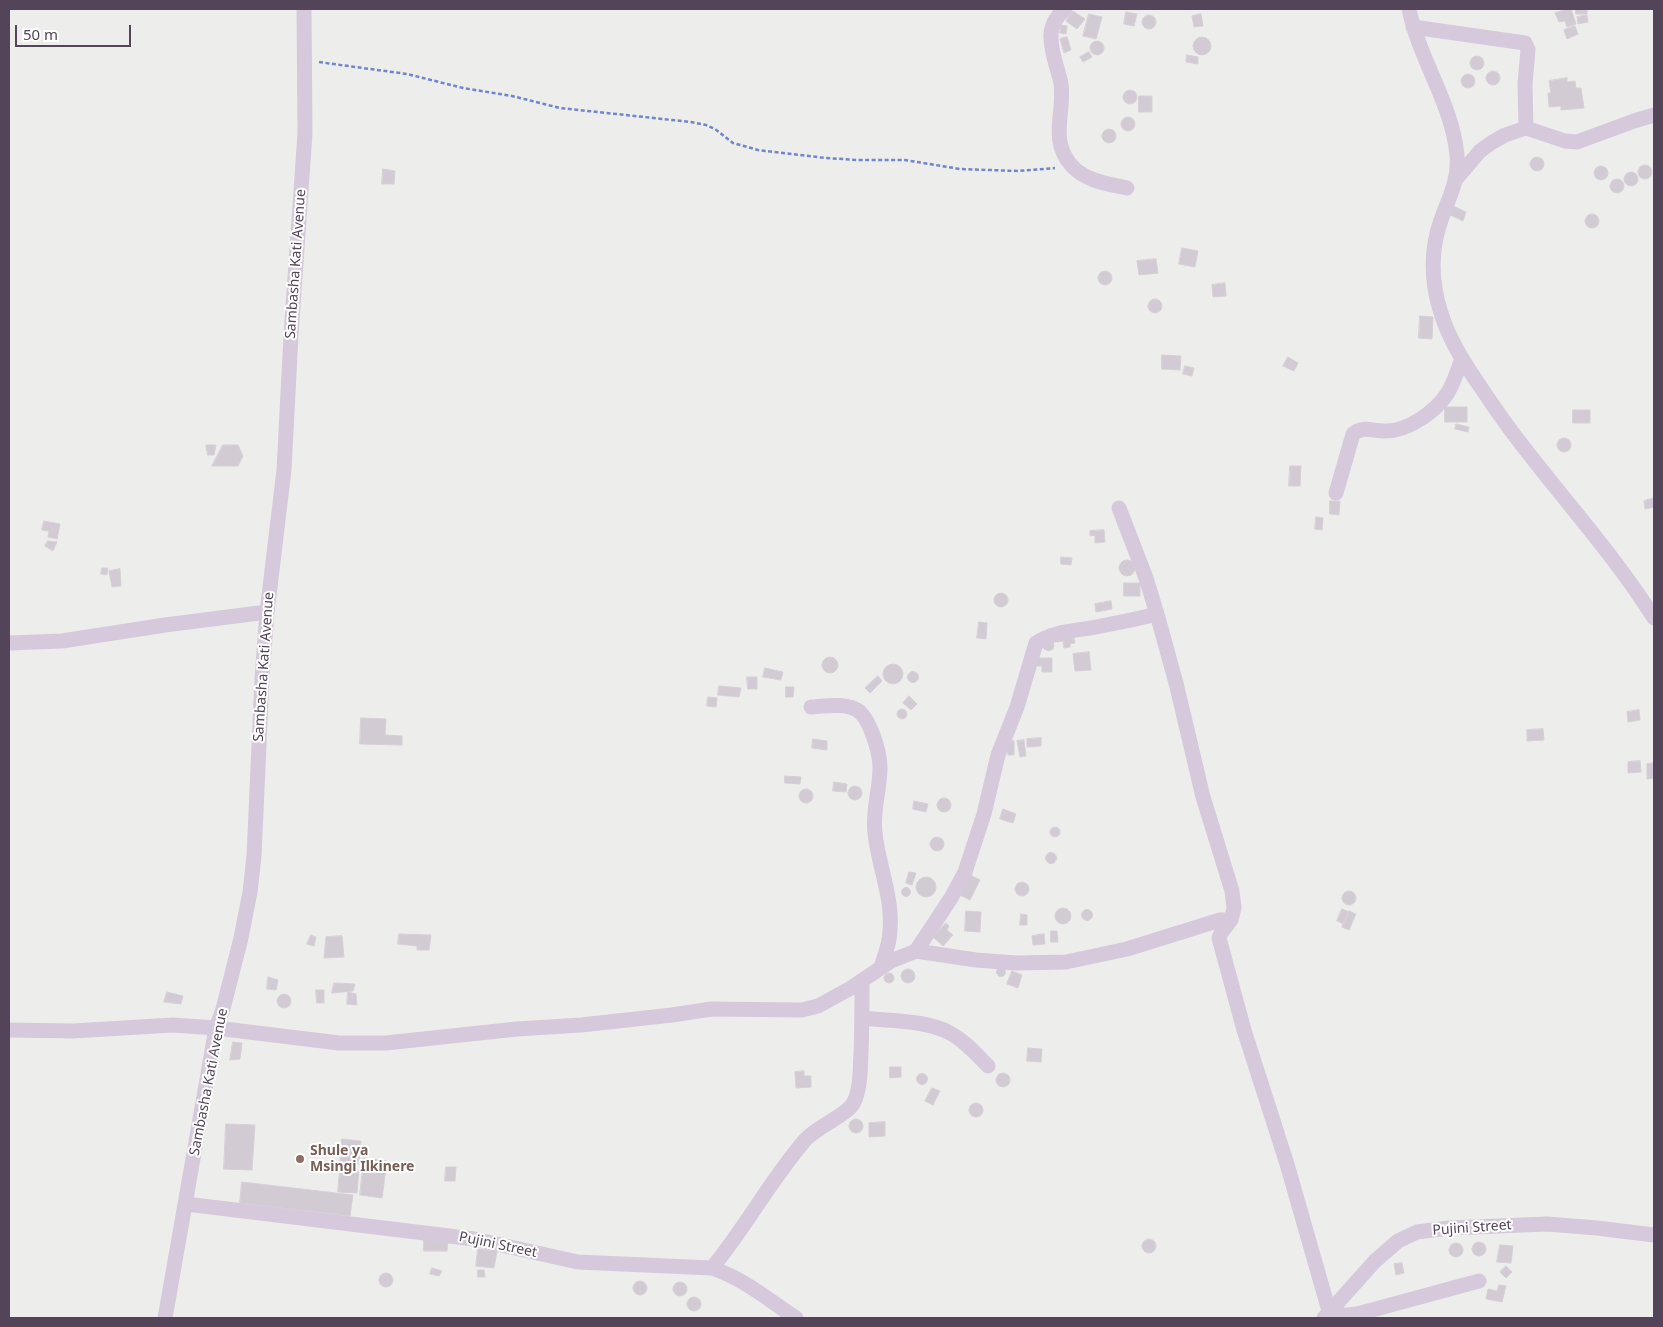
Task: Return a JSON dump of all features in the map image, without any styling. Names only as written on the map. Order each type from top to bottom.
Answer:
[{"type":"street","name":"Sambasha Kati Avenue","points":[[166,1318],[216,1028],[223,1009],[238,946],[251,883],[254,856],[267,612],[284,470],[305,133],[304,9]]},
{"type":"street","points":[[1065,9],[1052,25],[1050,35],[1061,86],[1058,137],[1064,154],[1072,166],[1097,182],[1127,188]]},
{"type":"street","points":[[1409,9],[1413,27],[1443,102],[1454,137],[1457,156],[1457,178]]},
{"type":"street","points":[[1413,27],[1525,43],[1528,49],[1525,84],[1526,128]]},
{"type":"street","points":[[1654,115],[1577,142],[1565,141],[1526,128],[1491,143],[1480,151],[1457,178],[1440,223],[1433,257],[1434,286],[1441,315],[1462,358],[1500,418],[1619,567],[1654,618]]},
{"type":"street","points":[[1336,493],[1352,434],[1364,428],[1388,431],[1402,428],[1418,420],[1434,408],[1447,394],[1462,358]]},
{"type":"street","points":[[1119,508],[1146,578],[1157,614],[1176,683],[1202,797],[1232,891],[1234,908],[1232,920],[1220,933],[1219,938],[1244,1030],[1288,1164],[1326,1315],[1346,1316],[1361,1313],[1479,1281]]},
{"type":"street","points":[[9,642],[62,641],[267,612]]},
{"type":"street","points":[[916,951],[951,898],[965,872],[984,814],[998,755],[1017,707],[1036,643],[1051,635],[1157,614]]},
{"type":"street","points":[[812,707],[850,707],[860,712],[870,727],[877,747],[880,767],[874,832],[884,876],[890,921],[888,946],[881,967]]},
{"type":"street","points":[[9,1030],[73,1031],[173,1025],[216,1028],[339,1043],[386,1044],[672,1015],[711,1008],[810,1009],[862,981],[881,967],[916,951],[976,960],[1016,963],[1066,962],[1127,949],[1220,920],[1232,920]]},
{"type":"street","points":[[712,1268],[727,1251],[776,1175],[804,1141],[812,1133],[844,1113],[853,1105],[857,1096],[860,1072],[862,981]]},
{"type":"street","points":[[862,1018],[932,1026],[950,1033],[964,1043],[988,1066]]},
{"type":"street","name":"Pujini Street","points":[[186,1204],[474,1239],[578,1262],[712,1268],[751,1286],[796,1318]]},
{"type":"street","name":"Pujini Street","points":[[1326,1315],[1375,1261],[1398,1241],[1417,1232],[1449,1228],[1547,1224],[1654,1235]]},
{"type":"path","points":[[305,61],[407,74],[463,88],[512,96],[560,108],[691,122],[706,125],[733,143],[758,150],[825,158],[905,160],[960,169],[1018,171],[1072,166]]},
{"type":"building","points":[[1571,9],[1576,24],[1567,27],[1565,21],[1559,22],[1555,13]]},
{"type":"building","points":[[1576,9],[1587,9],[1587,14],[1576,14]]},
{"type":"building","points":[[1073,11],[1085,19],[1077,29],[1066,21]]},
{"type":"building","points":[[1126,12],[1137,14],[1134,26],[1124,24]]},
{"type":"building","points":[[1089,14],[1102,17],[1096,39],[1083,36]]},
{"type":"building","points":[[1201,14],[1203,26],[1194,27],[1192,16]]},
{"type":"building","points":[[1149,15],[1154,17],[1156,22],[1154,27],[1149,29],[1144,27],[1142,22],[1144,17]]},
{"type":"building","points":[[1587,15],[1588,22],[1578,24],[1577,17]]},
{"type":"building","points":[[1061,25],[1067,26],[1066,34],[1060,33]]},
{"type":"building","points":[[1575,26],[1578,34],[1567,39],[1564,30]]},
{"type":"building","points":[[1067,37],[1071,50],[1064,53],[1060,39]]},
{"type":"building","points":[[1198,37],[1206,37],[1211,42],[1209,53],[1198,55],[1193,50],[1193,42]]},
{"type":"building","points":[[1097,41],[1102,43],[1104,48],[1102,53],[1097,55],[1092,53],[1090,48],[1092,43]]},
{"type":"building","points":[[1089,52],[1092,57],[1083,62],[1080,57]]},
{"type":"building","points":[[1187,55],[1198,57],[1198,64],[1186,62]]},
{"type":"building","points":[[1477,56],[1482,58],[1484,63],[1482,68],[1477,70],[1472,68],[1470,63],[1472,58]]},
{"type":"building","points":[[1493,71],[1498,73],[1500,78],[1498,83],[1493,85],[1488,83],[1486,78],[1488,73]]},
{"type":"building","points":[[1468,74],[1473,76],[1475,81],[1473,86],[1468,88],[1463,86],[1461,81],[1463,76]]},
{"type":"building","points":[[1567,78],[1567,82],[1575,81],[1576,88],[1581,88],[1584,108],[1561,110],[1561,106],[1549,107],[1548,93],[1551,93],[1549,81]]},
{"type":"building","points":[[1130,90],[1135,92],[1137,97],[1135,102],[1130,104],[1125,102],[1123,97],[1125,92]]},
{"type":"building","points":[[1139,96],[1152,96],[1152,112],[1139,112]]},
{"type":"building","points":[[1128,117],[1133,119],[1135,124],[1133,129],[1128,131],[1123,129],[1121,124],[1123,119]]},
{"type":"building","points":[[1109,129],[1114,131],[1116,136],[1114,141],[1109,143],[1104,141],[1102,136],[1104,131]]},
{"type":"building","points":[[1537,157],[1542,159],[1544,164],[1542,169],[1537,171],[1532,169],[1530,164],[1532,159]]},
{"type":"building","points":[[1645,165],[1650,167],[1652,172],[1650,177],[1645,179],[1640,177],[1638,172],[1640,167]]},
{"type":"building","points":[[1601,166],[1606,168],[1608,173],[1606,178],[1601,180],[1596,178],[1594,173],[1596,168]]},
{"type":"building","points":[[383,169],[395,171],[394,184],[382,184]]},
{"type":"building","points":[[1631,172],[1636,174],[1638,179],[1636,184],[1631,186],[1626,184],[1624,179],[1626,174]]},
{"type":"building","points":[[1617,179],[1622,181],[1624,186],[1622,191],[1617,193],[1612,191],[1610,186],[1612,181]]},
{"type":"building","points":[[1453,206],[1466,212],[1463,221],[1450,215]]},
{"type":"building","points":[[1592,214],[1597,216],[1599,221],[1597,226],[1592,228],[1587,226],[1585,221],[1587,216]]},
{"type":"building","points":[[1182,248],[1198,251],[1195,267],[1179,264]]},
{"type":"building","points":[[1156,259],[1158,273],[1139,275],[1137,261]]},
{"type":"building","points":[[1105,271],[1110,273],[1112,278],[1110,283],[1105,285],[1100,283],[1098,278],[1100,273]]},
{"type":"building","points":[[1225,283],[1226,296],[1213,297],[1212,285]]},
{"type":"building","points":[[1155,299],[1160,301],[1162,306],[1160,311],[1155,313],[1150,311],[1148,306],[1150,301]]},
{"type":"building","points":[[1420,316],[1433,317],[1432,339],[1419,338]]},
{"type":"building","points":[[1162,355],[1181,356],[1180,370],[1162,369]]},
{"type":"building","points":[[1288,357],[1298,363],[1294,371],[1283,366]]},
{"type":"building","points":[[1185,366],[1194,368],[1192,376],[1183,374]]},
{"type":"building","points":[[1445,407],[1467,407],[1467,422],[1445,422]]},
{"type":"building","points":[[1573,410],[1590,410],[1590,423],[1573,423]]},
{"type":"building","points":[[1456,424],[1469,427],[1468,432],[1455,429]]},
{"type":"building","points":[[1564,438],[1569,440],[1571,445],[1569,450],[1564,452],[1559,450],[1557,445],[1559,440]]},
{"type":"building","points":[[206,445],[216,445],[214,455],[208,455]]},
{"type":"building","points":[[223,445],[238,445],[243,456],[238,466],[212,466]]},
{"type":"building","points":[[1290,466],[1301,466],[1300,486],[1289,486]]},
{"type":"building","points":[[1654,498],[1654,507],[1645,509],[1644,501]]},
{"type":"building","points":[[1330,501],[1340,501],[1339,515],[1330,514]]},
{"type":"building","points":[[1316,517],[1323,518],[1322,530],[1315,529]]},
{"type":"building","points":[[44,521],[60,524],[57,539],[48,537],[49,531],[42,530]]},
{"type":"building","points":[[1104,530],[1105,542],[1095,543],[1095,535],[1090,536],[1090,531]]},
{"type":"building","points":[[48,541],[57,542],[53,551],[45,546]]},
{"type":"building","points":[[1061,557],[1072,558],[1071,565],[1061,564]]},
{"type":"building","points":[[1127,560],[1133,562],[1135,568],[1133,574],[1127,576],[1121,574],[1119,568],[1121,562]]},
{"type":"building","points":[[102,568],[108,568],[107,575],[101,574]]},
{"type":"building","points":[[120,569],[121,586],[112,587],[109,571]]},
{"type":"building","points":[[1124,583],[1140,583],[1140,596],[1124,596]]},
{"type":"building","points":[[998,593],[1004,593],[1008,600],[1004,607],[998,607],[994,603],[994,597]]},
{"type":"building","points":[[1111,601],[1112,609],[1096,612],[1095,604]]},
{"type":"building","points":[[979,622],[987,623],[986,639],[977,638]]},
{"type":"building","points":[[1073,634],[1075,643],[1070,644],[1070,647],[1064,648],[1063,641],[1057,642],[1056,638]]},
{"type":"building","points":[[1053,642],[1053,649],[1049,651],[1042,646]]},
{"type":"building","points":[[1089,652],[1091,670],[1075,671],[1073,654]]},
{"type":"building","points":[[827,657],[833,657],[838,662],[836,671],[827,673],[822,668],[822,662]]},
{"type":"building","points":[[1037,658],[1052,658],[1052,672],[1042,672],[1042,666],[1037,666]]},
{"type":"building","points":[[893,664],[900,667],[903,674],[900,681],[893,684],[886,681],[883,674],[886,667]]},
{"type":"building","points":[[765,668],[783,672],[781,680],[763,677]]},
{"type":"building","points":[[911,672],[915,672],[918,677],[917,681],[911,682],[908,679],[908,675]]},
{"type":"building","points":[[878,676],[882,681],[870,693],[865,688]]},
{"type":"building","points":[[747,677],[757,677],[757,689],[748,689]]},
{"type":"building","points":[[719,686],[741,688],[739,697],[718,695]]},
{"type":"building","points":[[786,687],[794,687],[793,697],[786,697]]},
{"type":"building","points":[[909,696],[917,704],[911,710],[903,703]]},
{"type":"building","points":[[708,697],[717,698],[716,707],[707,706]]},
{"type":"building","points":[[902,709],[907,714],[902,719],[897,714]]},
{"type":"building","points":[[1639,710],[1640,720],[1628,722],[1627,712]]},
{"type":"building","points":[[361,718],[386,719],[385,735],[402,736],[402,745],[360,744]]},
{"type":"building","points":[[1543,729],[1544,740],[1527,741],[1527,730]]},
{"type":"building","points":[[1041,738],[1041,746],[1027,747],[1027,739]]},
{"type":"building","points":[[813,739],[827,741],[827,750],[812,748]]},
{"type":"building","points":[[1024,740],[1026,756],[1020,757],[1017,741]]},
{"type":"building","points":[[1014,741],[1014,755],[1008,755],[1007,742]]},
{"type":"building","points":[[1640,761],[1641,772],[1628,773],[1628,762]]},
{"type":"building","points":[[1654,763],[1654,778],[1647,779],[1647,764]]},
{"type":"building","points":[[785,776],[801,777],[800,784],[785,783]]},
{"type":"building","points":[[834,782],[847,784],[846,792],[833,791]]},
{"type":"building","points":[[855,786],[860,788],[862,793],[860,798],[855,800],[850,798],[848,793],[850,788]]},
{"type":"building","points":[[806,789],[811,791],[813,796],[811,801],[806,803],[801,801],[799,796],[801,791]]},
{"type":"building","points":[[944,798],[949,800],[951,805],[949,810],[944,812],[939,810],[937,805],[939,800]]},
{"type":"building","points":[[914,801],[928,804],[926,812],[913,809]]},
{"type":"building","points":[[1003,809],[1016,814],[1013,823],[1000,819]]},
{"type":"building","points":[[1053,827],[1057,827],[1060,832],[1059,836],[1053,837],[1050,834],[1050,830]]},
{"type":"building","points":[[937,837],[942,839],[944,844],[942,849],[937,851],[932,849],[930,844],[932,839]]},
{"type":"building","points":[[1051,852],[1057,858],[1051,864],[1045,858]]},
{"type":"building","points":[[909,872],[916,873],[912,885],[906,883]]},
{"type":"building","points":[[970,875],[980,880],[970,900],[960,895]]},
{"type":"building","points":[[926,877],[933,880],[936,887],[933,894],[926,897],[919,894],[916,887],[919,880]]},
{"type":"building","points":[[1022,882],[1027,884],[1029,889],[1027,894],[1022,896],[1017,894],[1015,889],[1017,884]]},
{"type":"building","points":[[906,887],[911,892],[906,897],[901,892]]},
{"type":"building","points":[[1349,891],[1354,893],[1356,898],[1354,903],[1349,905],[1344,903],[1342,898],[1344,893]]},
{"type":"building","points":[[1060,908],[1066,908],[1071,913],[1069,922],[1060,924],[1055,919],[1055,913]]},
{"type":"building","points":[[1342,909],[1349,912],[1344,924],[1337,921]]},
{"type":"building","points":[[1085,910],[1089,910],[1092,915],[1091,919],[1085,920],[1082,917],[1082,913]]},
{"type":"building","points":[[966,911],[981,912],[980,932],[965,931]]},
{"type":"building","points":[[1349,911],[1356,914],[1349,930],[1342,927]]},
{"type":"building","points":[[1021,914],[1027,915],[1027,925],[1020,925]]},
{"type":"building","points":[[946,923],[949,926],[947,930],[953,935],[943,946],[933,937]]},
{"type":"building","points":[[1051,931],[1057,931],[1058,942],[1051,942]]},
{"type":"building","points":[[399,934],[431,935],[429,950],[417,950],[417,946],[398,944]]},
{"type":"building","points":[[1044,934],[1045,944],[1033,945],[1032,936]]},
{"type":"building","points":[[311,935],[316,937],[314,946],[307,944]]},
{"type":"building","points":[[342,936],[344,957],[324,958],[326,937]]},
{"type":"building","points":[[1001,968],[1005,972],[1001,976],[997,972]]},
{"type":"building","points":[[908,969],[913,971],[915,976],[913,981],[908,983],[903,981],[901,976],[903,971]]},
{"type":"building","points":[[1012,971],[1022,975],[1018,988],[1007,984]]},
{"type":"building","points":[[889,973],[894,978],[889,983],[884,978]]},
{"type":"building","points":[[268,977],[278,980],[276,990],[267,989]]},
{"type":"building","points":[[334,983],[355,984],[353,991],[332,993]]},
{"type":"building","points":[[316,990],[324,990],[324,1003],[317,1003]]},
{"type":"building","points":[[167,992],[183,996],[181,1004],[164,1002]]},
{"type":"building","points":[[348,992],[356,994],[357,1005],[347,1004]]},
{"type":"building","points":[[284,994],[289,996],[291,1001],[289,1006],[284,1008],[279,1006],[277,1001],[279,996]]},
{"type":"building","points":[[233,1042],[242,1043],[240,1059],[230,1060]]},
{"type":"building","points":[[1028,1048],[1042,1049],[1041,1062],[1027,1061]]},
{"type":"building","points":[[890,1067],[901,1067],[901,1077],[890,1078]]},
{"type":"building","points":[[804,1071],[804,1076],[811,1076],[811,1087],[796,1088],[795,1072]]},
{"type":"building","points":[[1003,1073],[1008,1075],[1010,1080],[1008,1085],[1003,1087],[998,1085],[996,1080],[998,1075]]},
{"type":"building","points":[[920,1074],[924,1074],[927,1079],[926,1083],[920,1084],[917,1081],[917,1077]]},
{"type":"building","points":[[932,1088],[940,1091],[933,1105],[925,1101]]},
{"type":"building","points":[[976,1103],[981,1105],[983,1110],[981,1115],[976,1117],[971,1115],[969,1110],[971,1105]]},
{"type":"building","points":[[856,1119],[861,1121],[863,1126],[861,1131],[856,1133],[851,1131],[849,1126],[851,1121]]},
{"type":"building","points":[[885,1122],[885,1136],[869,1137],[869,1123]]},
{"type":"building","points":[[226,1124],[255,1125],[252,1170],[224,1169]]},
{"type":"building","points":[[342,1139],[361,1141],[359,1164],[340,1163]]},
{"type":"building","points":[[364,1158],[387,1161],[382,1198],[360,1195]]},
{"type":"building","points":[[446,1167],[456,1167],[455,1181],[445,1181]]},
{"type":"building","points":[[340,1168],[359,1170],[357,1193],[338,1192]]},
{"type":"building","points":[[242,1182],[353,1195],[350,1216],[240,1203]]},
{"type":"building","points":[[424,1239],[448,1239],[447,1251],[424,1251]]},
{"type":"building","points":[[1149,1239],[1154,1241],[1156,1246],[1154,1251],[1149,1253],[1144,1251],[1142,1246],[1144,1241]]},
{"type":"building","points":[[1479,1242],[1484,1244],[1486,1249],[1484,1254],[1479,1256],[1474,1254],[1472,1249],[1474,1244]]},
{"type":"building","points":[[1456,1243],[1461,1245],[1463,1250],[1461,1255],[1456,1257],[1451,1255],[1449,1250],[1451,1245]]},
{"type":"building","points":[[1500,1245],[1513,1246],[1511,1263],[1497,1262]]},
{"type":"building","points":[[478,1249],[497,1251],[494,1268],[476,1266]]},
{"type":"building","points":[[1402,1263],[1404,1273],[1396,1275],[1394,1264]]},
{"type":"building","points":[[1506,1266],[1512,1272],[1506,1278],[1500,1272]]},
{"type":"building","points":[[432,1268],[442,1271],[439,1276],[430,1274]]},
{"type":"building","points":[[478,1270],[484,1270],[485,1277],[478,1277]]},
{"type":"building","points":[[386,1273],[391,1275],[393,1280],[391,1285],[386,1287],[381,1285],[379,1280],[381,1275]]},
{"type":"building","points":[[640,1281],[645,1283],[647,1288],[645,1293],[640,1295],[635,1293],[633,1288],[635,1283]]},
{"type":"building","points":[[680,1282],[685,1284],[687,1289],[685,1294],[680,1296],[675,1294],[673,1289],[675,1284]]},
{"type":"building","points":[[1499,1285],[1506,1286],[1502,1302],[1486,1299],[1488,1289],[1497,1291]]},
{"type":"building","points":[[694,1297],[699,1299],[701,1304],[699,1309],[694,1311],[689,1309],[687,1304],[689,1299]]},
{"type":"place","name":"Shule ya Msingi Ilkinere","points":[[300,1159]]}]
